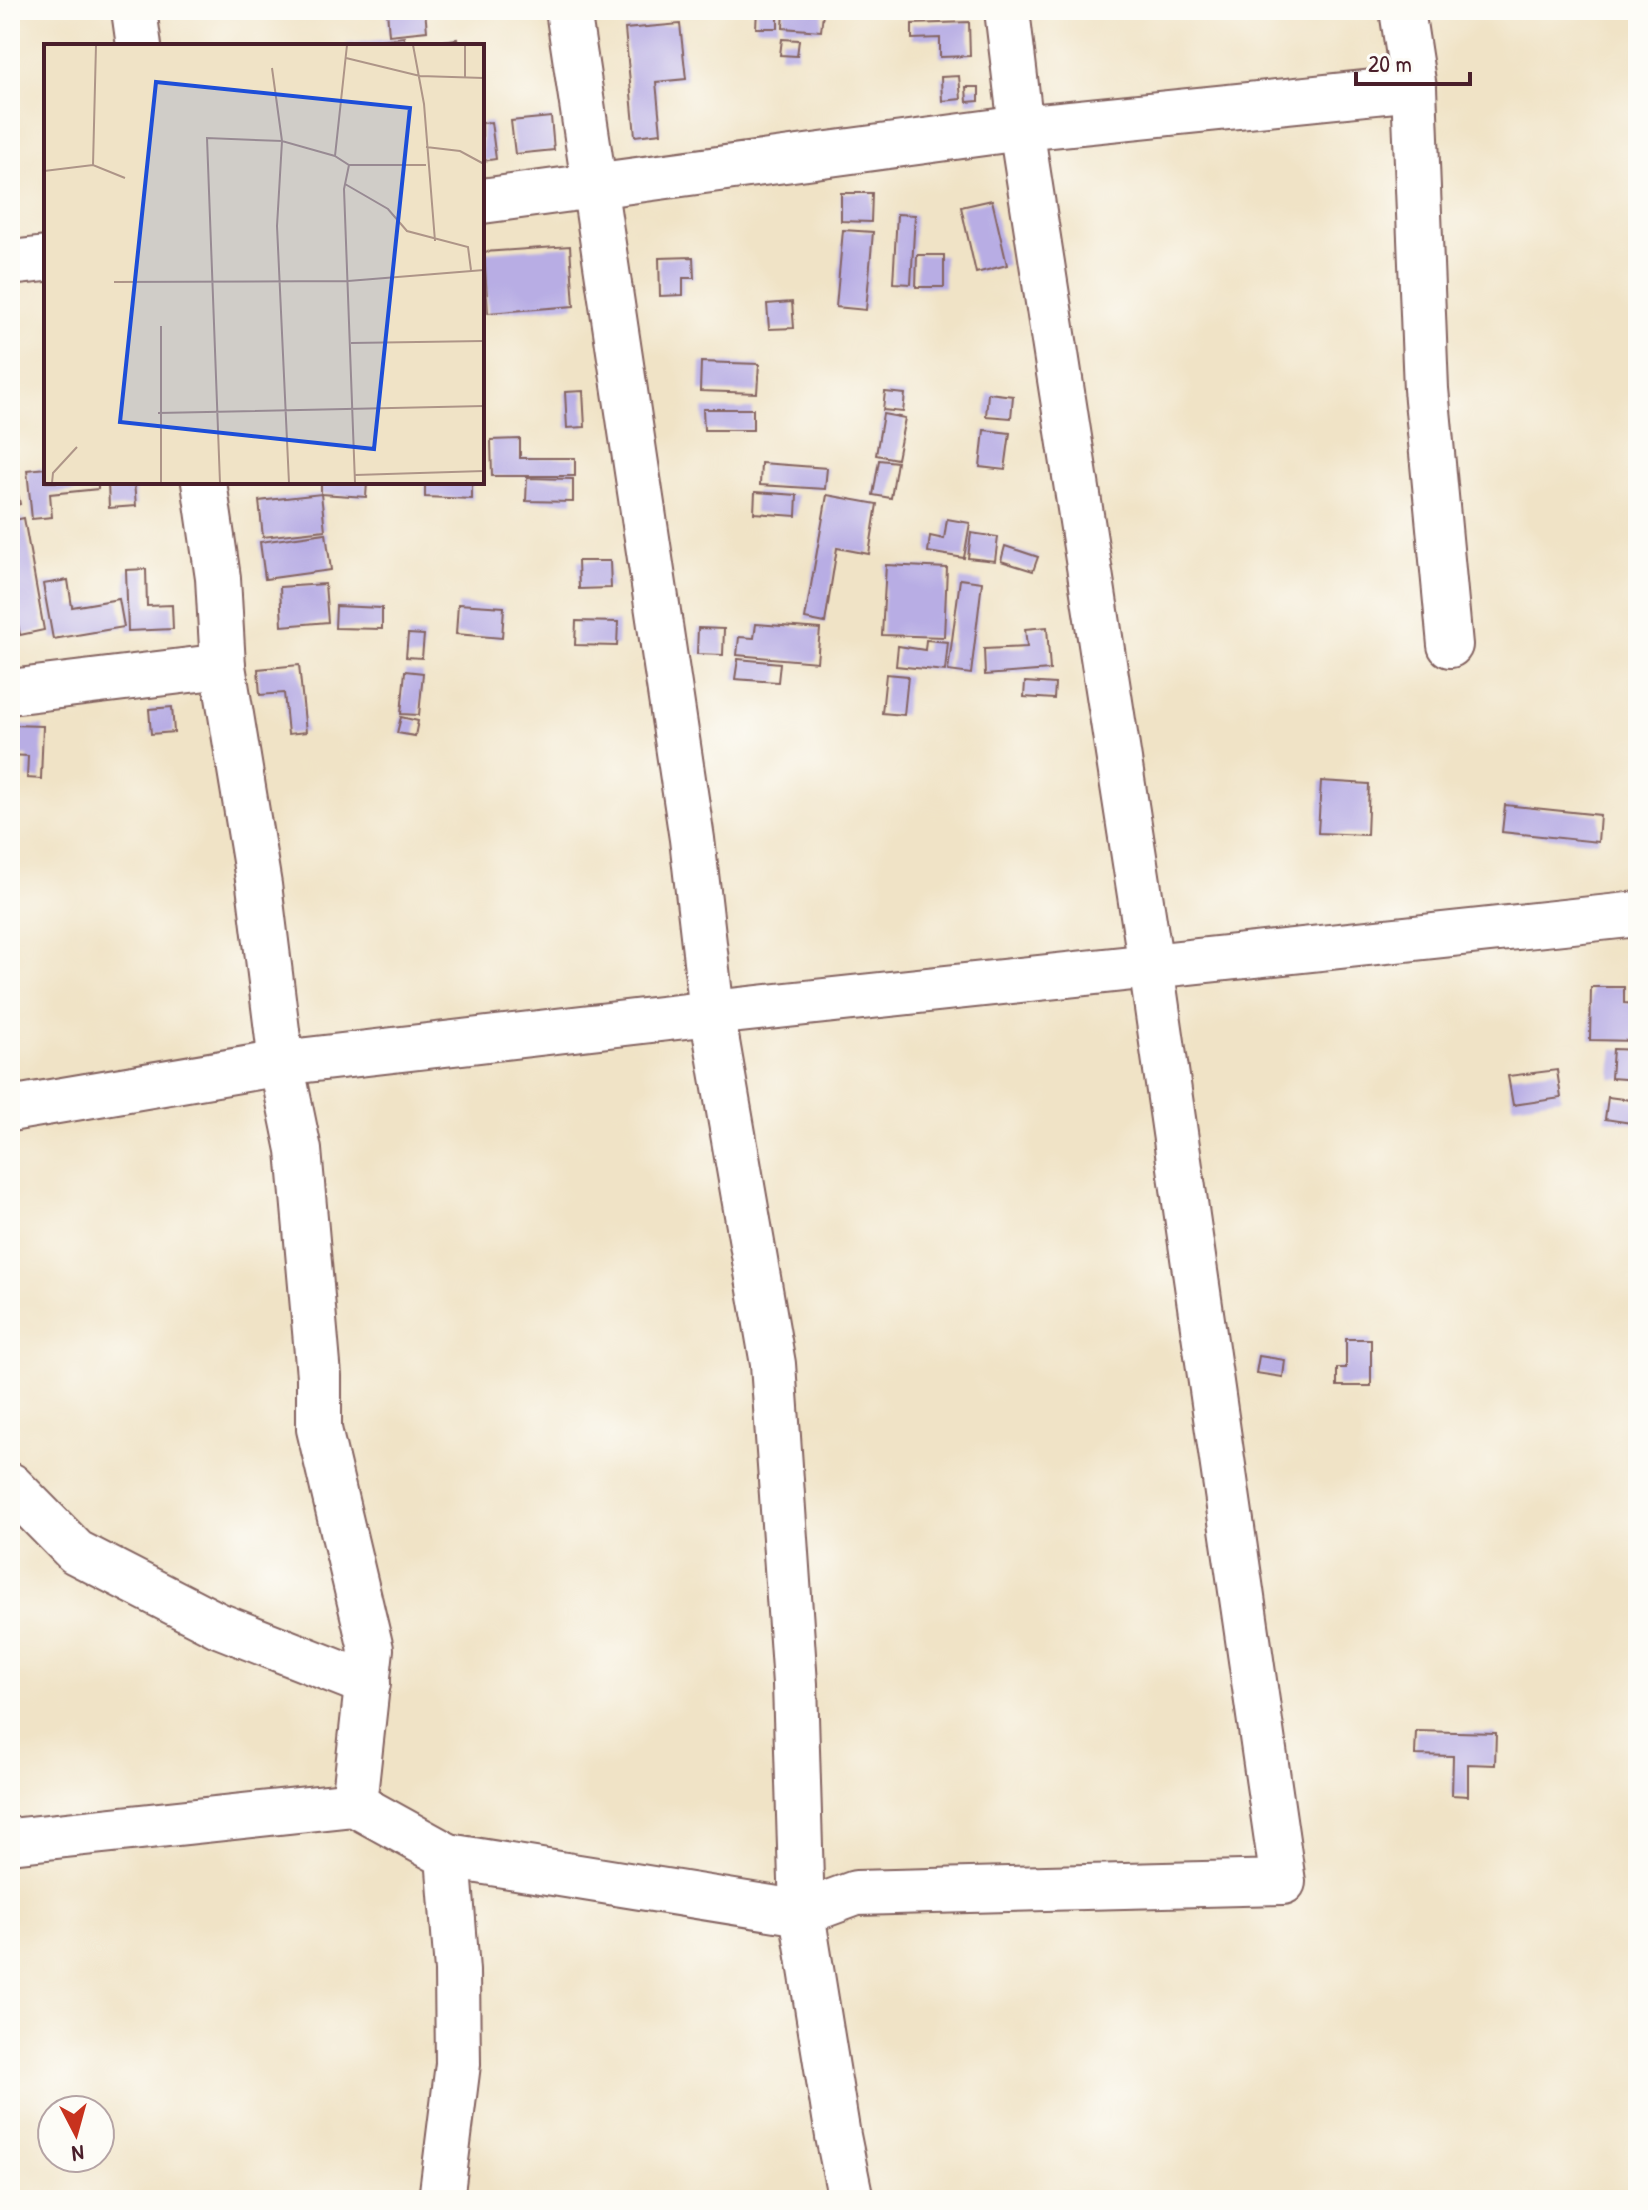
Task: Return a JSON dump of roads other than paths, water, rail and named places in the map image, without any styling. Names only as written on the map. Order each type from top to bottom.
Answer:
[{"type":"street","points":[[134,10],[139,44]]},
{"type":"street","points":[[568,10],[690,823],[712,1013],[773,1364],[795,1684],[802,1913],[851,2200]]},
{"type":"street","points":[[10,1841],[354,1804],[448,1856],[802,1913],[856,1893],[1283,1882],[1151,966],[1021,128],[1007,10]]},
{"type":"street","points":[[1402,10],[1414,88],[1426,389],[1450,645]]},
{"type":"street","points":[[484,201],[1021,128],[1414,88]]},
{"type":"street","points":[[10,263],[44,259]]},
{"type":"street","points":[[204,484],[218,578],[223,666],[259,885],[281,1063],[299,1150],[319,1376],[319,1429],[371,1649],[354,1804]]},
{"type":"street","points":[[10,692],[223,666]]},
{"type":"street","points":[[10,1109],[281,1063],[712,1013],[1638,914]]},
{"type":"street","points":[[10,1485],[76,1552],[218,1625],[368,1684]]},
{"type":"street","points":[[441,2200],[458,2064],[457,1971],[448,1856]]}]
